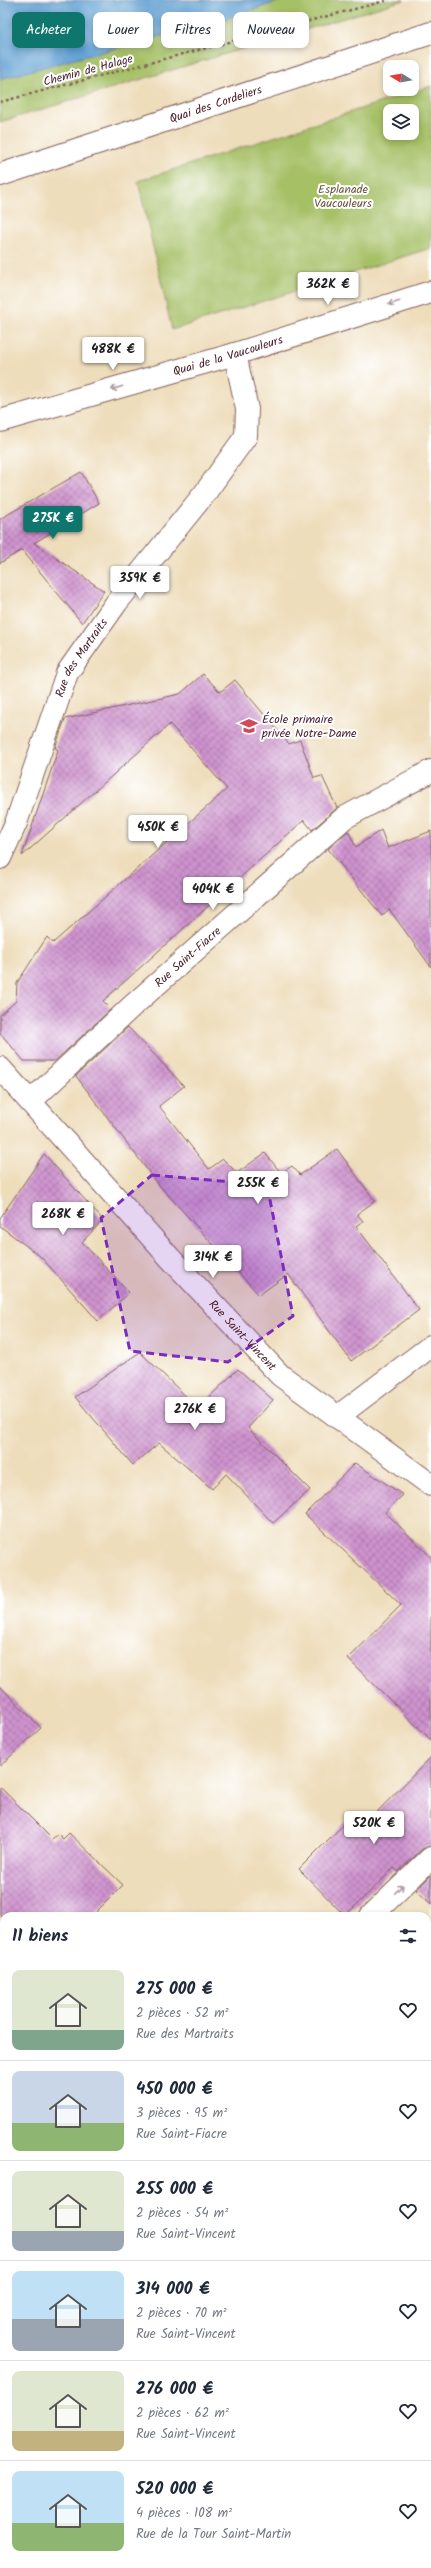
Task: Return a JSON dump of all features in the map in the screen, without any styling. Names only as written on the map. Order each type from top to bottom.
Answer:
[{"type":"street","name":"Quai des Cordeliers","points":[[0,176],[431,33]]},
{"type":"street","name":"Quai de la Vaucouleurs","points":[[0,421],[235,354],[431,292]]},
{"type":"street","name":"Rue des Martraits","points":[[0,858],[16,823],[67,673],[117,602],[205,493],[246,436],[247,409],[235,354]]},
{"type":"street","name":"Rue Saint-Fiacre","points":[[31,1101],[130,1008],[344,818],[431,770]]},
{"type":"street","name":"Rue Saint-Vincent","points":[[0,1068],[170,1258],[280,1375],[431,1485]]},
{"type":"street","points":[[337,1417],[431,1346]]},
{"type":"street","points":[[375,1912],[431,1858]]},
{"type":"path","name":"Chemin de Halage","points":[[0,102],[388,0]]},
{"type":"highlighted area","points":[[152,1175],[267,1185],[293,1316],[228,1362],[130,1351],[101,1218]]},
{"type":"green space","points":[[164,0],[404,0],[309,29],[309,12],[233,12],[233,48],[245,48],[0,122],[0,48],[12,44],[12,48],[85,48],[85,23],[93,21],[93,48],[153,48],[153,12],[123,12]]},
{"type":"green space","name":"Esplanade Vaucouleurs","points":[[431,86],[431,248],[172,330],[138,181],[400,96],[419,96],[419,90]]},
{"type":"water","points":[[0,0],[283,0],[246,12],[233,12],[233,16],[225,19],[225,12],[161,12],[161,36],[153,38],[153,12],[93,12],[93,48],[117,48],[0,79]]},
{"type":"building","points":[[81,472],[99,503],[34,543],[104,591],[82,623],[22,550],[0,563],[0,519]]},
{"type":"building","points":[[203,674],[220,692],[235,680],[289,744],[300,740],[314,778],[322,776],[337,808],[312,830],[304,820],[103,1001],[111,1009],[55,1061],[24,1061],[0,1033],[0,1015],[16,1001],[17,983],[47,937],[53,943],[227,789],[170,724],[22,856],[58,750],[55,748],[65,719],[180,694]]},
{"type":"building","points":[[381,830],[388,848],[431,831],[431,967],[389,909],[382,916],[328,849],[348,831],[356,847]]},
{"type":"building","points":[[128,1027],[184,1086],[159,1106],[209,1169],[223,1159],[237,1173],[265,1153],[281,1173],[292,1166],[300,1175],[337,1149],[375,1201],[357,1214],[363,1221],[356,1226],[419,1310],[351,1361],[288,1274],[259,1295],[158,1184],[76,1076]]},
{"type":"building","points":[[44,1154],[103,1220],[82,1242],[129,1293],[98,1321],[41,1257],[0,1226],[0,1218]]},
{"type":"building","points":[[140,1352],[198,1408],[238,1369],[273,1400],[248,1428],[310,1490],[273,1523],[226,1474],[212,1489],[159,1443],[133,1465],[75,1397]]},
{"type":"building","points":[[355,1463],[403,1495],[385,1512],[431,1557],[431,1740],[348,1659],[401,1605],[305,1514]]},
{"type":"building","points":[[0,1686],[41,1728],[0,1766]]},
{"type":"building","points":[[431,1757],[431,1846],[422,1849],[398,1872],[394,1868],[349,1912],[341,1912],[299,1869],[357,1811],[368,1821]]},
{"type":"building","points":[[0,1787],[52,1839],[58,1834],[63,1839],[69,1833],[123,1885],[96,1912],[0,1912]]},
{"type":"building","points":[[431,1875],[431,1904],[416,1890]]},
{"type":"place","name":"École primaire privée Notre-Dame","points":[[249,726]]}]
